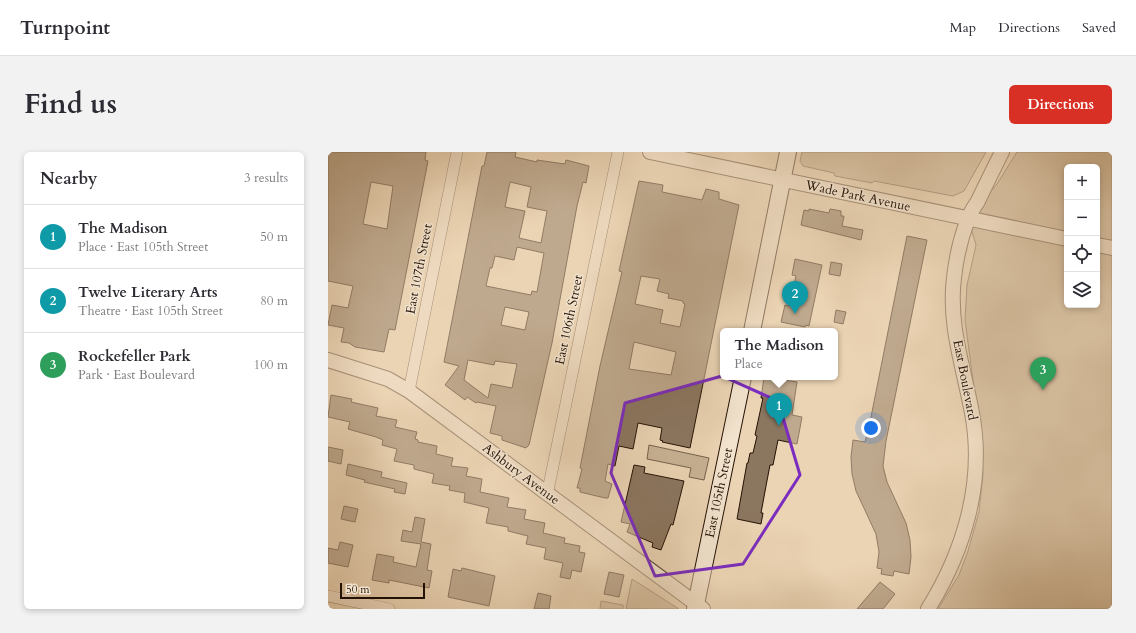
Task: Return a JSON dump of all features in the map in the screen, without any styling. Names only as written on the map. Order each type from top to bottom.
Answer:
[{"type":"main road","points":[[753,328],[788,152]]},
{"type":"main road","name":"East 105th Street","points":[[698,607],[741,380]]},
{"type":"street","name":"East 107th Street","points":[[409,391],[457,152]]},
{"type":"street","name":"East 106th Street","points":[[547,495],[618,152]]},
{"type":"street","name":"Wade Park Avenue","points":[[650,152],[1064,238]]},
{"type":"street","name":"East Boulevard","points":[[928,609],[950,570],[960,547],[970,511],[974,483],[976,451],[973,420],[956,341],[954,318],[954,279],[968,218],[1002,152]]},
{"type":"street","points":[[1100,246],[1112,248]]},
{"type":"street","name":"Ashbury Avenue","points":[[328,360],[388,379],[409,391],[698,607]]},
{"type":"street","points":[[328,596],[389,609]]},
{"type":"highlighted area","points":[[722,376],[778,401],[800,475],[743,564],[655,576],[611,473],[625,403]]},
{"type":"shaded area","points":[[802,152],[986,152],[964,191],[953,196],[874,181],[872,183],[835,176],[834,173],[803,166],[800,161]]},
{"type":"shaded area","points":[[1017,152],[1112,152],[1112,609],[938,609],[959,575],[968,551],[979,512],[983,474],[978,418],[965,320],[967,285],[976,245],[968,218],[997,184]]},
{"type":"shaded area","points":[[649,445],[709,458],[704,480],[689,477],[691,468],[647,459]]},
{"type":"shaded area","points":[[632,579],[679,609],[626,609]]},
{"type":"shaded area","points":[[601,601],[623,605],[623,609],[600,609]]},
{"type":"building","points":[[328,152],[426,152],[425,160],[428,161],[395,330],[389,329],[384,352],[355,347],[349,343],[341,342],[344,328],[328,325],[332,305],[348,308],[353,286],[328,281]],"holes":[[[371,182],[393,186],[387,229],[363,224]]]},
{"type":"building","points":[[487,152],[516,152],[515,157],[537,162],[537,160],[565,164],[566,160],[589,166],[586,183],[583,182],[577,206],[552,343],[529,445],[526,448],[502,440],[502,436],[490,433],[496,406],[476,403],[467,397],[465,400],[445,385],[459,366],[444,362],[482,166],[484,166]],"holes":[[[510,182],[531,187],[527,207],[547,211],[541,243],[519,238],[525,211],[505,207]],[[517,247],[544,253],[537,292],[532,291],[531,295],[486,286],[490,268],[492,268],[495,256],[514,260]],[[505,307],[529,312],[525,330],[501,325]],[[468,360],[494,365],[495,361],[517,364],[512,388],[491,384],[488,398],[464,380]]]},
{"type":"building","points":[[639,181],[663,185],[662,192],[702,200],[706,189],[719,192],[719,199],[739,205],[690,448],[662,442],[663,441],[660,440],[662,428],[638,423],[633,449],[619,446],[615,466],[608,464],[605,481],[612,484],[608,498],[605,498],[580,492],[580,488],[577,488],[582,469],[580,468],[600,366],[622,272],[619,271]],"holes":[[[641,276],[660,279],[657,291],[669,294],[668,298],[683,301],[685,304],[680,327],[660,323],[663,310],[635,304]],[[634,342],[676,352],[671,375],[629,369]]]},
{"type":"building","points":[[809,209],[829,213],[830,209],[841,211],[841,216],[844,216],[842,226],[863,230],[861,240],[801,225],[804,210],[809,211]]},
{"type":"building","points":[[907,236],[927,240],[886,441],[883,466],[887,482],[906,523],[910,540],[911,557],[909,574],[894,571],[893,576],[881,574],[882,569],[877,568],[879,552],[876,534],[856,491],[852,474],[851,457],[853,440],[865,442]]},
{"type":"building","points":[[795,259],[822,265],[809,326],[806,325],[805,327],[781,322],[785,305],[789,306],[796,276],[792,275]]},
{"type":"building","points":[[831,262],[842,264],[840,276],[829,274]]},
{"type":"building","points":[[836,310],[846,312],[843,324],[834,322]]},
{"type":"building","points":[[764,380],[784,380],[797,382],[792,415],[802,417],[797,444],[778,440],[773,465],[770,465],[761,513],[763,513],[761,524],[737,519],[747,463],[750,453],[753,453],[757,436],[755,435],[763,398],[761,398]]},
{"type":"building","points":[[331,395],[352,399],[351,402],[378,408],[376,416],[397,420],[395,427],[417,432],[415,439],[418,440],[418,442],[437,446],[436,454],[453,458],[451,466],[468,468],[466,476],[482,479],[480,492],[509,498],[507,507],[526,510],[524,519],[545,523],[543,533],[565,538],[564,543],[580,546],[579,552],[585,553],[581,572],[572,570],[570,579],[560,577],[563,563],[544,559],[546,548],[526,544],[528,536],[508,531],[508,527],[486,523],[489,508],[464,502],[465,493],[449,490],[450,486],[432,483],[434,474],[414,469],[414,465],[394,461],[397,449],[382,445],[383,440],[348,429],[350,422],[328,417]]},
{"type":"building","points":[[328,447],[343,450],[341,464],[328,461]]},
{"type":"building","points":[[348,464],[382,472],[381,477],[407,483],[405,494],[394,492],[395,489],[364,482],[365,480],[346,475]]},
{"type":"building","points":[[634,465],[645,467],[644,473],[684,481],[673,525],[671,524],[661,550],[652,547],[653,543],[627,532],[630,524],[621,522]]},
{"type":"building","points":[[344,506],[358,509],[355,522],[341,519]]},
{"type":"building","points":[[415,517],[425,519],[421,542],[431,544],[427,570],[432,571],[429,588],[389,580],[389,583],[372,580],[377,554],[394,557],[393,562],[416,567],[421,544],[401,541],[403,530],[412,532]]},
{"type":"building","points":[[340,542],[353,545],[348,567],[328,563],[328,548],[338,550]]},
{"type":"building","points":[[462,568],[495,576],[489,606],[448,597],[453,569],[461,571]]},
{"type":"building","points":[[609,572],[624,575],[619,597],[604,594]]},
{"type":"building","points":[[880,582],[895,594],[883,609],[857,609]]},
{"type":"building","points":[[538,593],[551,596],[549,609],[534,609]]},
{"type":"place","name":"Twelve Literary Arts","points":[[795,314]]},
{"type":"place","name":"Rockefeller Park","points":[[1043,390]]},
{"type":"place","name":"The Madison","points":[[779,426]]}]
